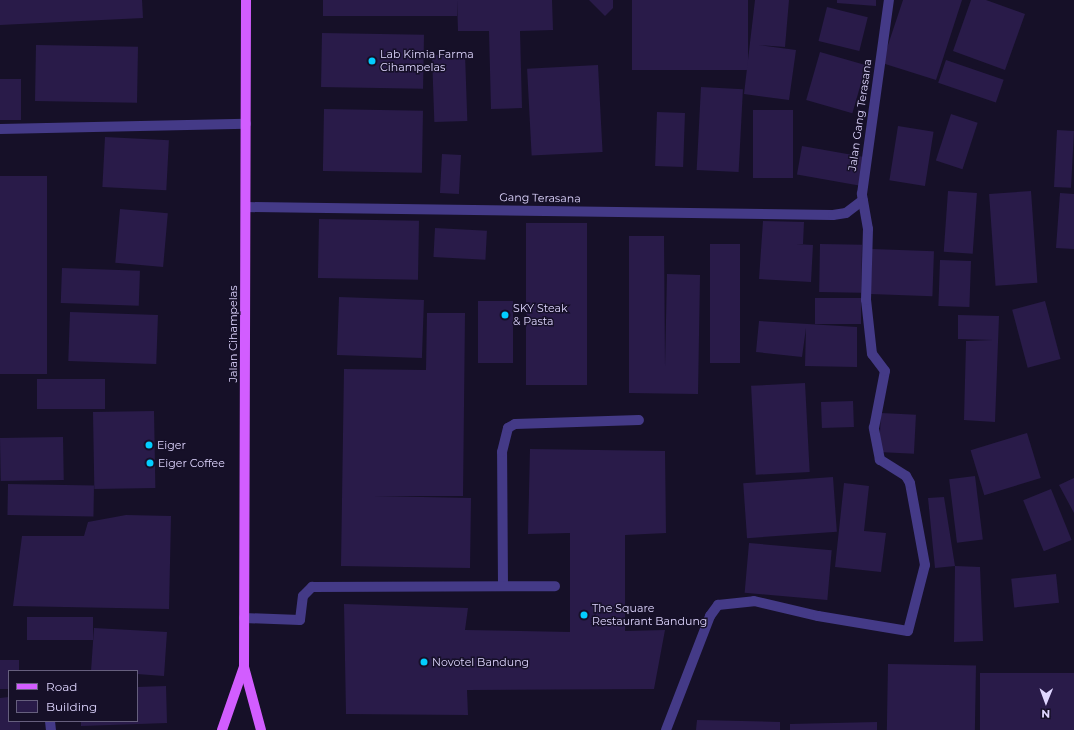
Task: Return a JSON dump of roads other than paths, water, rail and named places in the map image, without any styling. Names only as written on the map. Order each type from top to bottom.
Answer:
[{"type":"main road","name":"Jalan Cihampelas","points":[[246,0],[244,667],[260,730]]},
{"type":"main road","name":"Jalan Cihampelas","points":[[222,730],[244,667]]},
{"type":"street","name":"Jalan Gang Terasana","points":[[666,730],[710,616],[718,605],[754,601],[818,616],[908,631],[926,565],[910,483],[876,454],[874,420],[885,371],[872,354],[866,300],[868,229],[863,200],[872,106],[890,0]]},
{"type":"street","points":[[0,129],[246,124]]},
{"type":"street","name":"Gang Terasana","points":[[246,207],[833,215],[846,213],[863,200]]},
{"type":"street","points":[[503,586],[502,452],[508,428],[515,424],[639,420]]},
{"type":"street","points":[[244,618],[300,620],[303,596],[312,587],[554,586]]},
{"type":"place","name":"Lab Kimia Farma Cihampelas","points":[[372,61]]},
{"type":"place","name":"SKY Steak & Pasta","points":[[505,315]]},
{"type":"place","name":"Eiger","points":[[149,445]]},
{"type":"place","name":"Eiger Coffee","points":[[150,463]]},
{"type":"place","name":"The Square Restaurant Bandung","points":[[584,615]]},
{"type":"place","name":"Novotel Bandung","points":[[424,662]]}]
